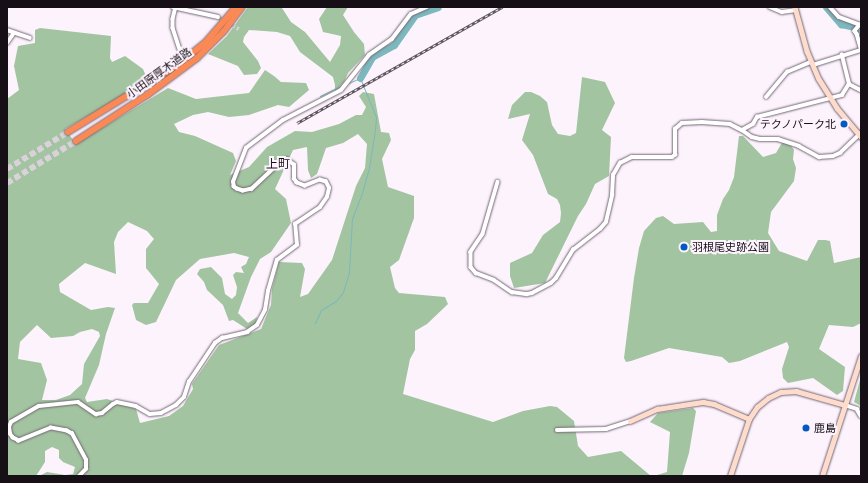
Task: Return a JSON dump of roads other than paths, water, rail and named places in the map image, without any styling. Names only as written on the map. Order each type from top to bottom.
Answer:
[{"type":"highway","name":"小田原厚木道路","points":[[68,132],[180,63],[205,43],[236,7]]},
{"type":"highway","name":"小田原厚木道路","points":[[76,141],[147,96],[184,68],[209,46],[242,7]]},
{"type":"street","points":[[180,50],[173,28],[175,7],[218,17]]},
{"type":"street","points":[[78,476],[86,469],[86,460],[72,434],[67,431],[51,428],[19,441],[13,438],[10,434],[9,427],[11,422],[39,406],[78,402],[96,414],[102,413],[117,402],[136,406],[150,414],[161,413],[176,405],[181,400],[189,382],[215,343],[222,338],[247,332],[257,325],[265,310],[268,291],[277,260],[297,246],[295,224],[320,207],[327,197],[329,188],[326,182],[320,180],[305,186],[297,183],[294,179],[294,165],[287,160],[281,162],[252,189],[243,191],[237,189],[234,187],[233,182],[246,148],[282,120],[341,90],[369,54],[392,39],[411,14],[426,7]]},
{"type":"street","points":[[498,182],[483,234],[470,252],[471,267],[476,273],[494,280],[512,292],[527,294],[551,283],[562,271],[573,250],[603,226],[607,219],[612,196],[613,175],[620,163],[632,157],[675,155],[675,129],[682,123],[702,122],[730,124],[752,137],[760,139],[778,139],[799,146],[819,157],[833,156],[840,153],[860,135],[830,98],[812,63],[795,8],[782,12],[770,7]]},
{"type":"street","points":[[766,97],[787,72],[861,49],[857,34],[854,31],[861,25],[839,17],[830,7]]},
{"type":"street","points":[[7,30],[30,38]]},
{"type":"street","points":[[7,43],[14,33]]},
{"type":"street","points":[[742,130],[753,124],[757,117],[842,95],[849,84],[842,55]]},
{"type":"street","points":[[849,84],[861,90]]},
{"type":"street","points":[[822,476],[861,356]]},
{"type":"street","points":[[730,476],[749,419],[762,402],[774,394],[788,391],[804,392],[857,409],[861,416]]},
{"type":"street","points":[[557,430],[606,429],[630,421],[657,409],[702,402],[714,404],[749,419]]},
{"type":"waterway","points":[[360,78],[372,57],[394,45],[415,15],[438,7]]},
{"type":"waterway","points":[[826,7],[841,24],[854,27],[861,33]]},
{"type":"waterway","points":[[315,323],[321,310],[336,301],[343,292],[349,272],[352,219],[361,196],[369,168],[375,129],[376,117],[360,78],[349,83]]},
{"type":"waterway","points":[[320,96],[343,85]]},
{"type":"tunnel","points":[[218,17],[239,29]]},
{"type":"tunnel","points":[[7,169],[68,132]]},
{"type":"tunnel","points":[[7,183],[76,141]]},
{"type":"railway","points":[[297,123],[502,7]]},
{"type":"place","name":"テクノパーク北","points":[[844,124]]},
{"type":"place","name":"羽根尾史跡公園","points":[[684,247]]},
{"type":"place","name":"鹿島","points":[[806,428]]},
{"type":"district","name":"上町","points":[[278,164]]}]
